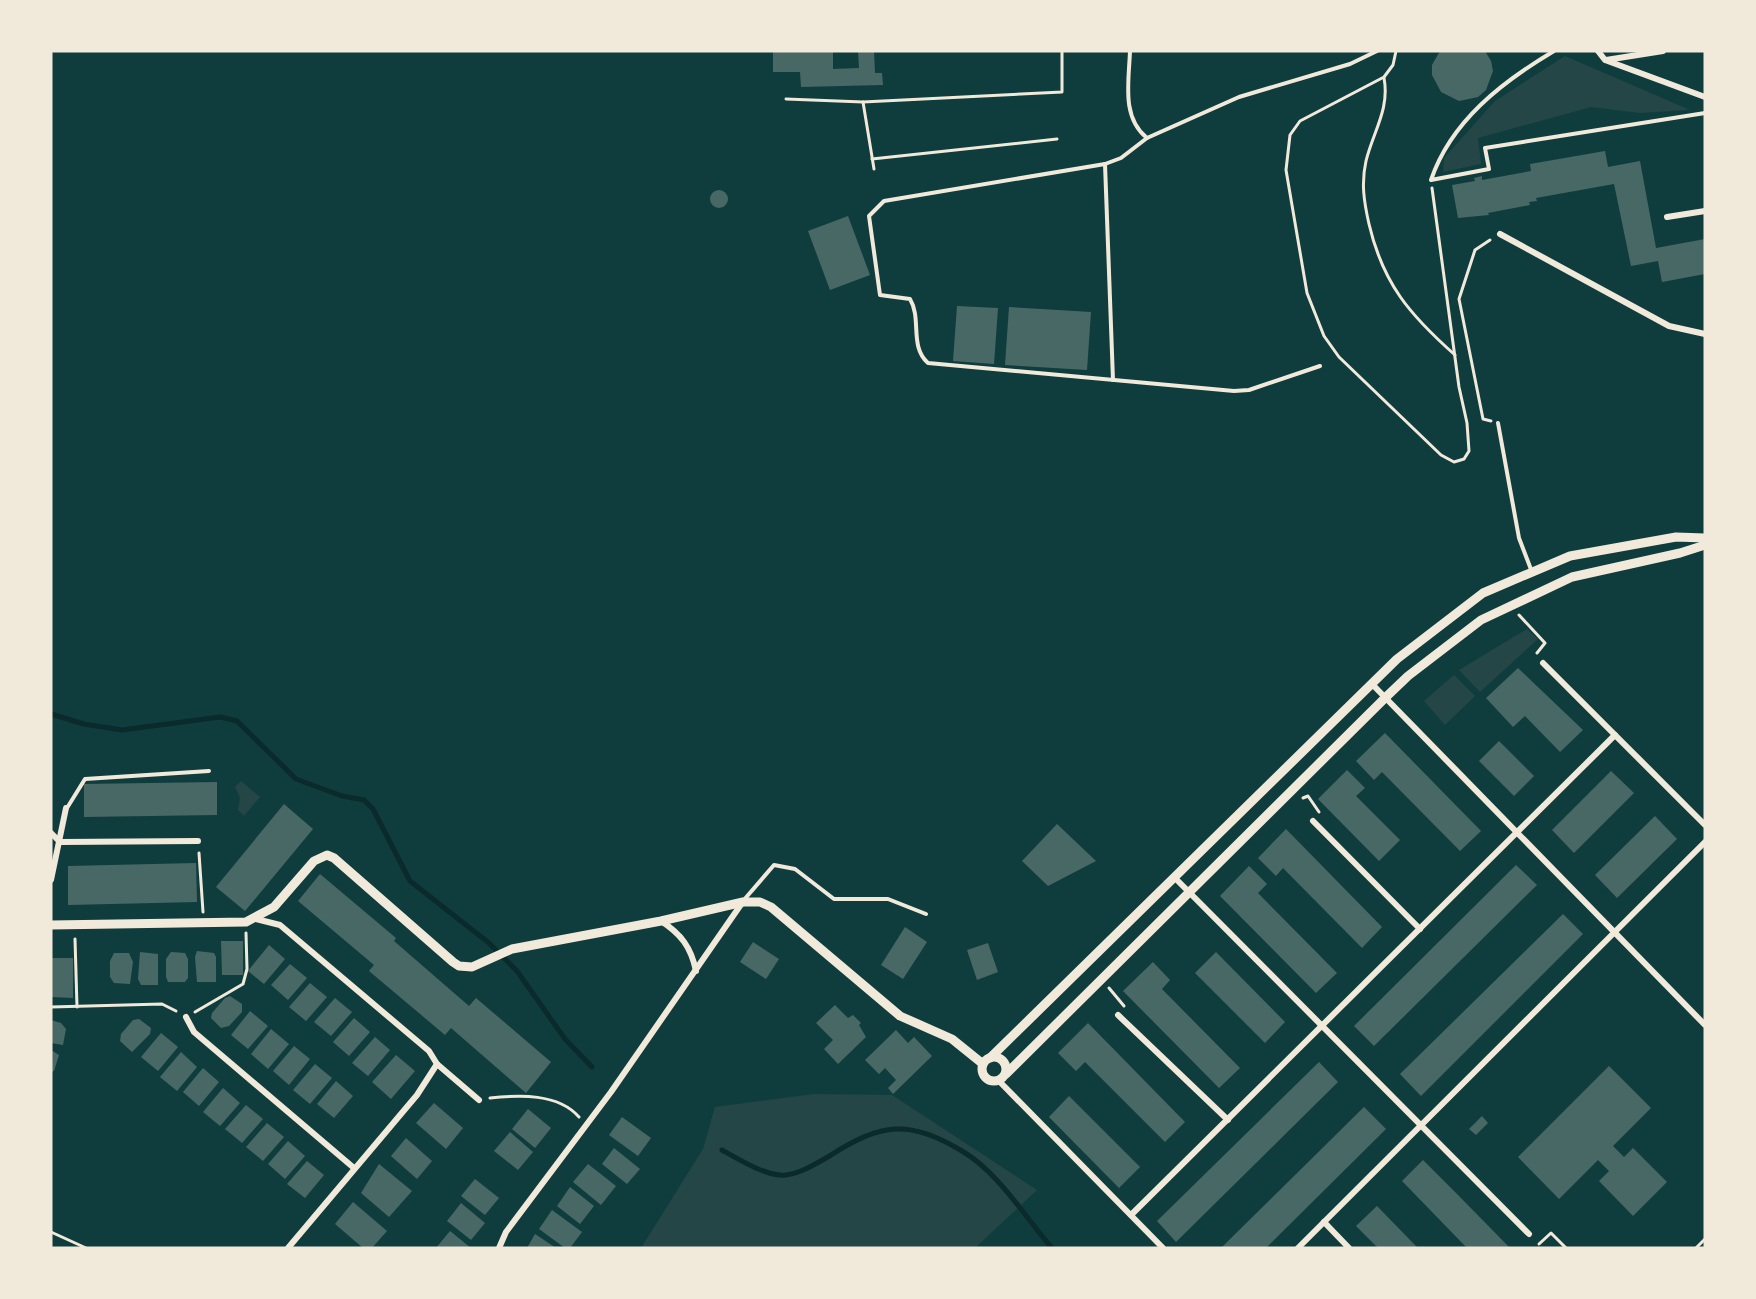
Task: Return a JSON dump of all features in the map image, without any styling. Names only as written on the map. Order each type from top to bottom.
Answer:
[{"type":"street","points":[[1598,51],[1605,60],[1705,97]]},
{"type":"street","points":[[1605,60],[1663,51]]},
{"type":"street","points":[[1667,217],[1705,211]]},
{"type":"street","points":[[1500,234],[1669,326],[1705,334]]},
{"type":"street","points":[[1705,538],[1676,537],[1570,556],[1484,593],[1397,658],[986,1061],[982,1072],[987,1079],[1002,1077],[1408,676],[1481,620],[1572,577],[1680,553],[1705,545]]},
{"type":"street","points":[[1543,663],[1705,825]]},
{"type":"street","points":[[1371,683],[1705,1025]]},
{"type":"street","points":[[1131,1215],[1615,735]]},
{"type":"street","points":[[51,880],[66,808]]},
{"type":"street","points":[[1313,821],[1420,929]]},
{"type":"street","points":[[51,833],[60,842],[198,841]]},
{"type":"street","points":[[1298,1248],[1705,842]]},
{"type":"street","points":[[51,925],[246,922],[256,919],[274,907],[314,861],[327,855],[334,858],[453,962],[466,967],[512,949],[661,921],[743,902],[760,902],[771,907],[900,1016],[952,1039],[986,1061]]},
{"type":"street","points":[[1174,877],[1529,1234]]},
{"type":"street","points":[[500,1248],[506,1233],[586,1126],[743,902]]},
{"type":"street","points":[[256,919],[280,925],[429,1051],[437,1064],[479,1100]]},
{"type":"street","points":[[661,921],[684,940],[693,954],[696,971]]},
{"type":"street","points":[[1118,1015],[1228,1120]]},
{"type":"street","points":[[186,1017],[194,1032],[354,1168]]},
{"type":"street","points":[[986,1061],[998,1057],[1004,1062],[1002,1077]]},
{"type":"street","points":[[288,1248],[417,1095],[437,1064]]},
{"type":"street","points":[[1002,1077],[1163,1248]]},
{"type":"street","points":[[1324,1222],[1350,1248]]},
{"type":"lane","points":[[1130,51],[1129,107],[1132,121],[1147,138]]},
{"type":"lane","points":[[1320,366],[1249,390],[1234,392],[928,363],[920,356],[918,350],[916,309],[910,298],[880,295],[869,216],[884,201],[1105,164],[1120,158],[1147,138],[1239,97],[1350,64],[1377,51]]},
{"type":"lane","points":[[1554,51],[1507,82],[1462,124],[1438,159],[1431,180],[1489,169],[1485,148],[1705,113]]},
{"type":"lane","points":[[1105,164],[1113,380]]},
{"type":"lane","points":[[1498,423],[1519,538],[1533,572]]},
{"type":"lane","points":[[66,808],[85,778],[209,771]]},
{"type":"lane","points":[[743,902],[774,865],[795,869],[834,899],[888,899],[926,914]]},
{"type":"path","points":[[786,99],[863,102],[1062,92],[1062,51]]},
{"type":"path","points":[[1396,51],[1393,65],[1384,77],[1300,121],[1290,135],[1286,170],[1307,293],[1324,336],[1340,357],[1441,455],[1454,462],[1464,459],[1469,451],[1431,180]]},
{"type":"path","points":[[1384,77],[1387,94],[1384,111],[1368,151],[1362,180],[1374,246],[1386,276],[1403,302],[1456,356]]},
{"type":"path","points":[[863,102],[874,169]]},
{"type":"path","points":[[873,159],[1057,139]]},
{"type":"path","points":[[1498,423],[1483,419],[1459,299],[1474,250],[1500,234]]},
{"type":"path","points":[[1510,606],[1545,643],[1535,655],[1543,663]]},
{"type":"path","points":[[198,841],[204,923]]},
{"type":"path","points":[[51,1007],[162,1004],[186,1017],[243,984],[247,969],[246,922]]},
{"type":"path","points":[[70,925],[67,939],[77,939],[77,1007]]},
{"type":"path","points":[[1100,978],[1124,1005],[1118,1015]]},
{"type":"path","points":[[479,1100],[508,1096],[549,1099],[569,1106],[586,1126]]},
{"type":"path","points":[[51,1232],[86,1248]]},
{"type":"path","points":[[1539,1244],[1551,1233],[1566,1248]]},
{"type":"path","points":[[1696,1248],[1705,1239]]},
{"type":"shaded area","points":[[1565,56],[1690,110],[1640,113],[1591,107],[1478,138],[1481,164],[1443,172],[1444,158],[1495,101]]},
{"type":"shaded area","points":[[1527,629],[1538,639],[1480,692],[1459,670]]},
{"type":"shaded area","points":[[1454,675],[1475,696],[1445,725],[1424,701]]},
{"type":"shaded area","points":[[241,781],[260,797],[244,816],[238,810],[240,798],[235,787]]},
{"type":"shaded area","points":[[814,1094],[892,1095],[1037,1190],[975,1248],[641,1248],[703,1149],[715,1107]]},
{"type":"building","points":[[773,51],[833,51],[833,69],[859,68],[858,51],[874,51],[875,73],[882,73],[883,85],[801,87],[800,72],[773,72]]},
{"type":"building","points":[[1440,51],[1485,51],[1491,61],[1493,71],[1486,90],[1478,97],[1459,101],[1441,92],[1432,75],[1432,65]]},
{"type":"building","points":[[1605,151],[1608,167],[1640,161],[1656,248],[1705,239],[1705,274],[1662,282],[1658,261],[1631,266],[1614,184],[1536,198],[1537,201],[1529,202],[1530,205],[1488,213],[1489,215],[1458,218],[1452,185],[1475,181],[1474,178],[1482,176],[1482,180],[1531,171],[1530,164]]},
{"type":"building","points":[[719,190],[725,193],[728,199],[725,205],[719,208],[713,205],[710,199],[713,193]]},
{"type":"building","points":[[848,216],[870,275],[830,290],[808,231]]},
{"type":"building","points":[[957,306],[998,308],[994,364],[953,361]]},
{"type":"building","points":[[1009,307],[1091,312],[1087,370],[1005,365]]},
{"type":"building","points":[[1518,668],[1583,730],[1560,752],[1525,716],[1513,727],[1486,698]]},
{"type":"building","points":[[1385,733],[1481,831],[1460,851],[1382,772],[1374,780],[1356,761]]},
{"type":"building","points":[[1499,741],[1534,776],[1514,796],[1479,761]]},
{"type":"building","points":[[1347,770],[1365,788],[1356,796],[1400,840],[1379,861],[1318,799]]},
{"type":"building","points":[[1611,771],[1634,793],[1574,853],[1552,830]]},
{"type":"building","points":[[217,782],[217,815],[84,817],[84,784]]},
{"type":"building","points":[[284,804],[313,829],[245,911],[216,887]]},
{"type":"building","points":[[1655,816],[1677,839],[1617,898],[1595,875]]},
{"type":"building","points":[[1057,824],[1096,861],[1048,886],[1022,861]]},
{"type":"building","points":[[1286,829],[1382,927],[1362,948],[1283,868],[1276,876],[1258,858]]},
{"type":"building","points":[[196,863],[197,902],[68,905],[68,866]]},
{"type":"building","points":[[1516,865],[1537,885],[1374,1046],[1354,1026]]},
{"type":"building","points":[[1249,866],[1267,884],[1258,893],[1337,973],[1316,993],[1220,896]]},
{"type":"building","points":[[320,874],[396,938],[394,941],[469,1006],[476,998],[551,1062],[526,1093],[451,1028],[445,1035],[369,971],[374,965],[298,901]]},
{"type":"building","points":[[1563,914],[1583,934],[1421,1096],[1400,1074]]},
{"type":"building","points":[[905,927],[927,942],[903,979],[881,965]]},
{"type":"building","points":[[221,941],[243,941],[243,975],[222,975]]},
{"type":"building","points":[[753,942],[779,959],[766,979],[740,962]]},
{"type":"building","points":[[988,943],[998,972],[977,980],[967,950]]},
{"type":"building","points":[[269,945],[285,959],[264,984],[248,971]]},
{"type":"building","points":[[197,951],[214,953],[216,982],[197,982],[195,957]]},
{"type":"building","points":[[140,952],[158,954],[158,985],[141,985],[138,979]]},
{"type":"building","points":[[171,952],[185,953],[188,959],[188,978],[185,982],[168,982],[166,959]]},
{"type":"building","points":[[1216,952],[1285,1022],[1265,1043],[1195,973]]},
{"type":"building","points":[[114,953],[129,953],[133,962],[130,984],[114,983],[110,977],[110,961]]},
{"type":"building","points":[[51,958],[73,958],[73,998],[51,997]]},
{"type":"building","points":[[1153,962],[1170,980],[1162,989],[1240,1068],[1219,1088],[1123,991]]},
{"type":"building","points":[[290,964],[307,978],[288,1000],[271,985]]},
{"type":"building","points":[[310,983],[327,997],[306,1021],[289,1007]]},
{"type":"building","points":[[230,996],[242,1004],[242,1012],[229,1026],[221,1028],[211,1018],[212,1013],[225,998]]},
{"type":"building","points":[[335,998],[352,1012],[331,1036],[314,1022]]},
{"type":"building","points":[[835,1005],[848,1018],[853,1015],[861,1023],[859,1025],[866,1037],[838,1064],[824,1049],[833,1040],[816,1023]]},
{"type":"building","points":[[250,1011],[268,1026],[248,1049],[231,1035]]},
{"type":"building","points":[[354,1018],[370,1032],[349,1056],[333,1042]]},
{"type":"building","points":[[139,1019],[151,1028],[150,1034],[132,1052],[120,1041],[121,1034],[133,1020]]},
{"type":"building","points":[[51,1020],[61,1023],[66,1029],[63,1045],[51,1043]]},
{"type":"building","points":[[1088,1023],[1185,1122],[1165,1142],[1085,1062],[1076,1071],[1058,1053]]},
{"type":"building","points":[[271,1029],[289,1044],[268,1069],[251,1054]]},
{"type":"building","points":[[896,1030],[908,1043],[914,1037],[932,1056],[893,1094],[888,1088],[896,1080],[885,1068],[879,1074],[865,1060]]},
{"type":"building","points":[[161,1033],[178,1047],[158,1071],[141,1057]]},
{"type":"building","points":[[375,1037],[390,1050],[368,1076],[352,1063]]},
{"type":"building","points":[[294,1046],[310,1059],[289,1085],[273,1071]]},
{"type":"building","points":[[51,1050],[59,1055],[54,1071],[51,1072]]},
{"type":"building","points":[[181,1052],[197,1067],[177,1091],[160,1077]]},
{"type":"building","points":[[396,1055],[415,1071],[391,1099],[372,1082]]},
{"type":"building","points":[[1319,1062],[1338,1082],[1176,1242],[1157,1221]]},
{"type":"building","points":[[315,1064],[332,1078],[310,1104],[293,1090]]},
{"type":"building","points":[[1609,1066],[1651,1108],[1613,1146],[1624,1157],[1633,1148],[1667,1182],[1633,1216],[1599,1181],[1609,1171],[1598,1160],[1559,1199],[1518,1157]]},
{"type":"building","points":[[203,1068],[219,1082],[199,1106],[183,1092]]},
{"type":"building","points":[[336,1081],[353,1096],[334,1118],[317,1104]]},
{"type":"building","points":[[223,1088],[240,1103],[220,1126],[203,1112]]},
{"type":"building","points":[[1069,1096],[1140,1167],[1119,1188],[1049,1117]]},
{"type":"building","points":[[434,1103],[463,1128],[446,1149],[416,1123]]},
{"type":"building","points":[[246,1105],[263,1119],[242,1143],[225,1129]]},
{"type":"building","points":[[1364,1107],[1386,1129],[1266,1248],[1221,1248]]},
{"type":"building","points":[[528,1109],[551,1128],[535,1148],[512,1129]]},
{"type":"building","points":[[1482,1116],[1488,1123],[1476,1135],[1469,1129]]},
{"type":"building","points":[[622,1117],[651,1138],[638,1156],[609,1135]]},
{"type":"building","points":[[267,1123],[284,1137],[263,1161],[246,1147]]},
{"type":"building","points":[[510,1132],[533,1152],[518,1170],[494,1151]]},
{"type":"building","points":[[406,1138],[432,1161],[417,1179],[391,1156]]},
{"type":"building","points":[[288,1141],[305,1156],[285,1179],[268,1164]]},
{"type":"building","points":[[614,1148],[640,1169],[627,1184],[602,1164]]},
{"type":"building","points":[[1423,1160],[1510,1248],[1467,1248],[1402,1181]]},
{"type":"building","points":[[307,1161],[324,1175],[305,1198],[287,1184]]},
{"type":"building","points":[[379,1164],[412,1191],[389,1217],[361,1193]]},
{"type":"building","points":[[588,1164],[616,1186],[601,1205],[573,1182]]},
{"type":"building","points":[[475,1179],[499,1198],[485,1215],[461,1196]]},
{"type":"building","points":[[570,1187],[594,1206],[580,1224],[557,1206]]},
{"type":"building","points":[[353,1202],[387,1231],[372,1248],[363,1248],[335,1224]]},
{"type":"building","points":[[461,1203],[485,1223],[471,1240],[447,1221]]},
{"type":"building","points":[[1377,1206],[1418,1248],[1378,1248],[1356,1226]]},
{"type":"building","points":[[552,1210],[582,1232],[570,1248],[565,1248],[539,1229]]},
{"type":"building","points":[[450,1231],[471,1248],[436,1248]]},
{"type":"building","points":[[535,1234],[556,1248],[527,1248]]},
{"type":"waterway","points":[[51,714],[84,724],[122,730],[220,717],[237,721],[296,779],[342,796],[364,800],[373,809],[410,881],[489,943],[517,971],[565,1039],[592,1067]]},
{"type":"waterway","points":[[722,1150],[762,1170],[786,1175],[804,1170],[849,1144],[881,1131],[896,1129],[927,1134],[962,1151],[988,1171],[1052,1248]]}]
